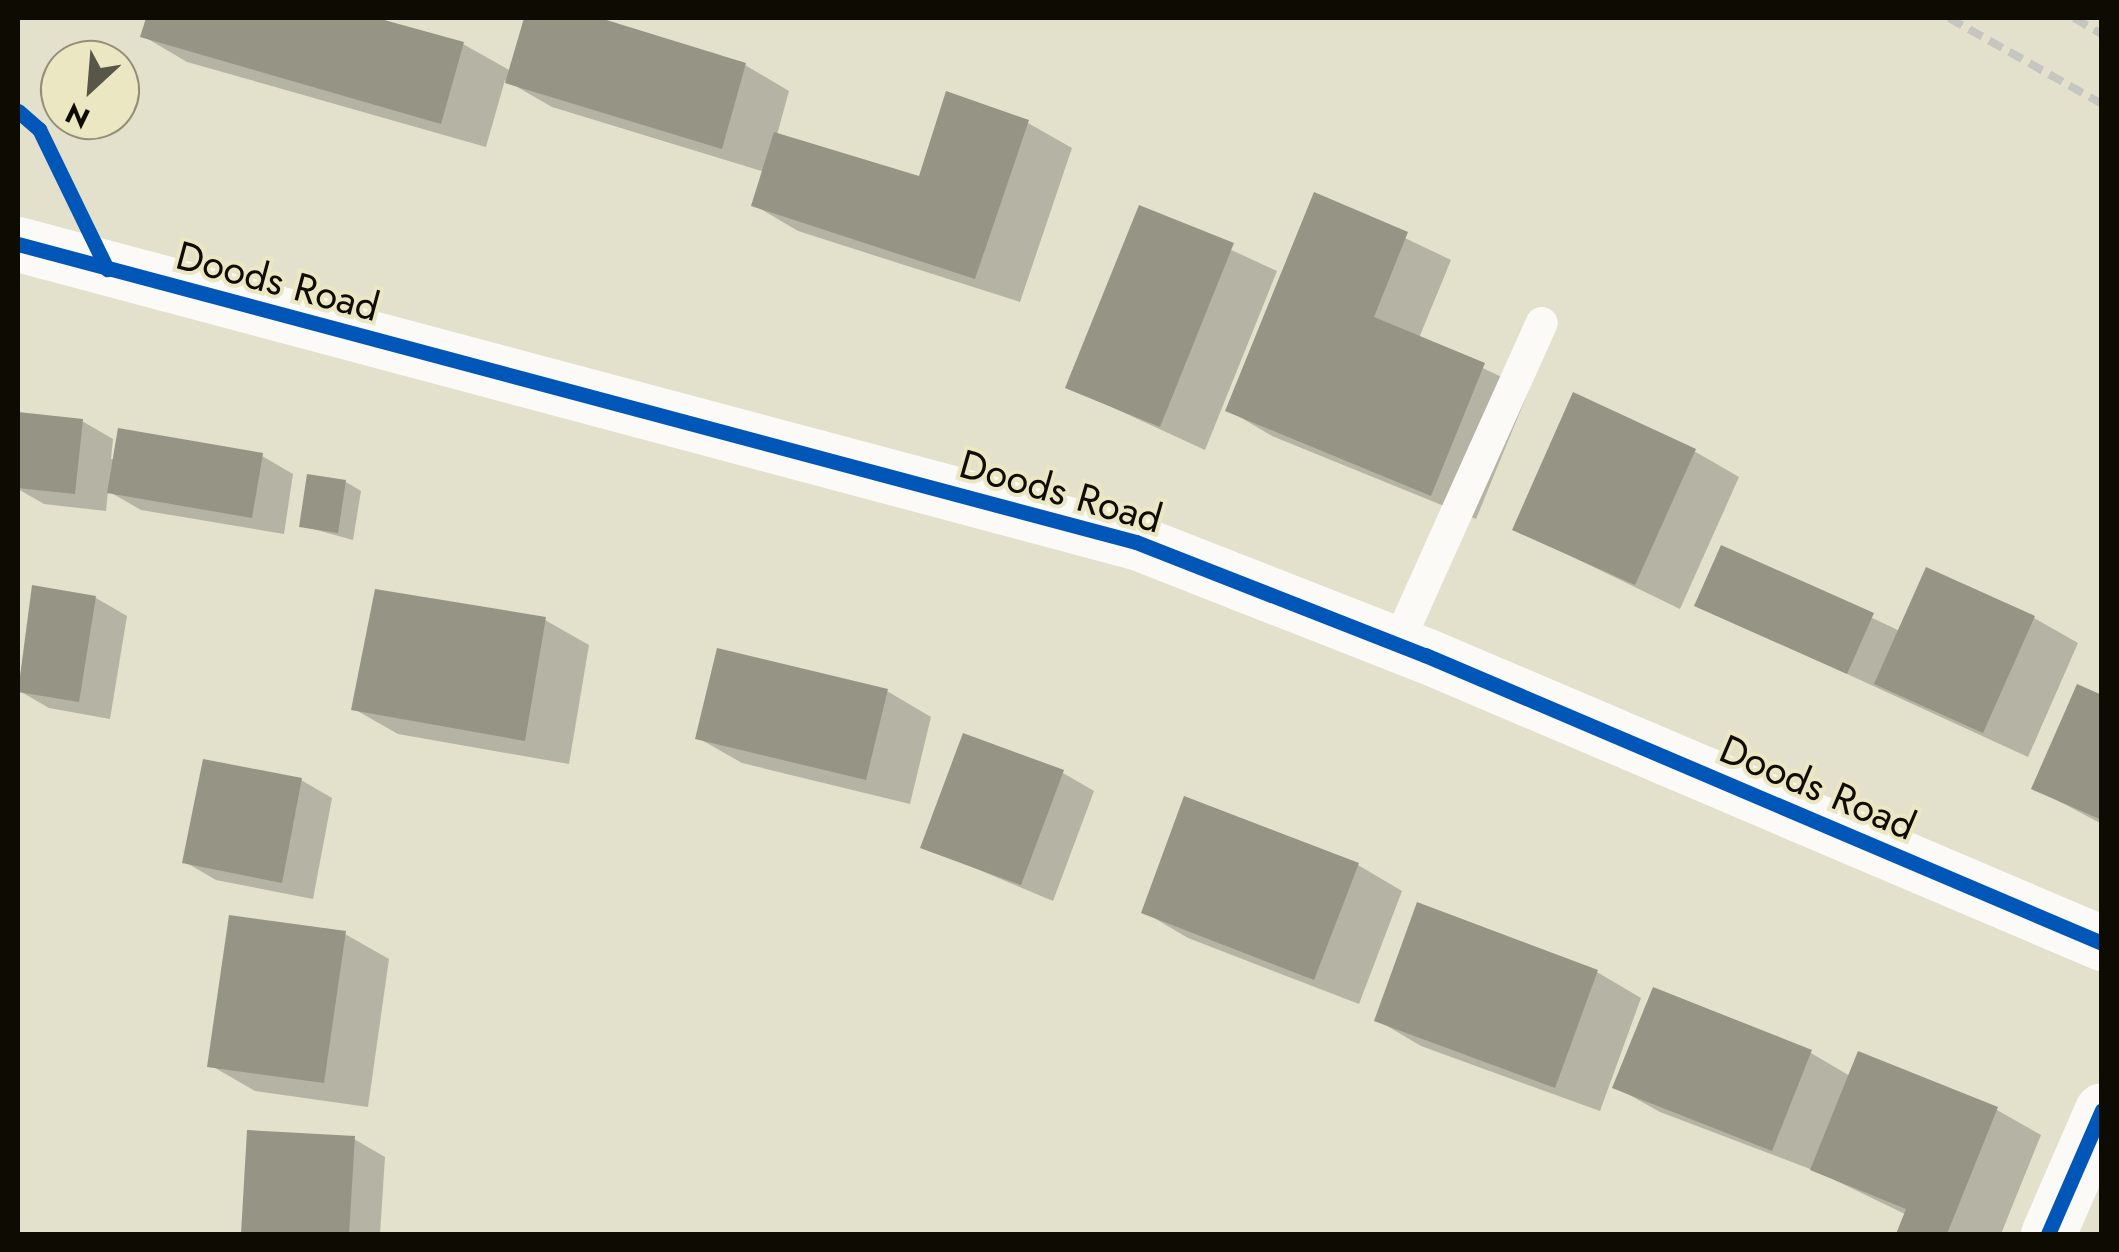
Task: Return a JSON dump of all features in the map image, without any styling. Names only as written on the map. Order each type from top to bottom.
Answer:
[{"type":"street","name":"Doods Road","points":[[18,244],[1136,542],[1398,645],[2102,943]]},
{"type":"street","points":[[2048,1234],[2102,1110]]},
{"type":"lane","points":[[1398,645],[1542,323]]},
{"type":"building","points":[[146,18],[377,18],[464,42],[441,124],[140,37]]},
{"type":"building","points":[[524,18],[600,18],[746,63],[722,149],[505,83]]},
{"type":"building","points":[[946,91],[1029,120],[975,279],[751,206],[774,132],[919,176]]},
{"type":"building","points":[[1314,192],[1408,232],[1374,317],[1485,363],[1431,496],[1225,411]]},
{"type":"building","points":[[1139,205],[1234,243],[1160,427],[1065,388]]},
{"type":"building","points":[[1573,392],[1696,449],[1635,585],[1512,530]]},
{"type":"building","points":[[18,412],[83,419],[75,494],[18,488]]},
{"type":"building","points":[[118,428],[263,453],[252,518],[107,493]]},
{"type":"building","points":[[307,474],[346,480],[338,533],[299,527]]},
{"type":"building","points":[[1721,545],[1874,613],[1847,674],[1694,606]]},
{"type":"building","points":[[1926,567],[2035,616],[1983,733],[1874,684]]},
{"type":"building","points":[[32,585],[96,596],[79,702],[18,692]]},
{"type":"building","points":[[375,589],[546,617],[525,741],[351,710]]},
{"type":"building","points":[[717,648],[888,689],[866,780],[695,739]]},
{"type":"building","points":[[2077,684],[2102,695],[2102,820],[2031,789]]},
{"type":"building","points":[[963,733],[1064,770],[1021,885],[920,848]]},
{"type":"building","points":[[203,759],[302,778],[282,883],[182,863]]},
{"type":"building","points":[[1184,796],[1359,863],[1314,980],[1141,913]]},
{"type":"building","points":[[1417,902],[1598,970],[1555,1088],[1374,1021]]},
{"type":"building","points":[[229,915],[346,931],[324,1083],[207,1067]]},
{"type":"building","points":[[1653,987],[1812,1050],[1772,1151],[1612,1088]]},
{"type":"building","points":[[1858,1051],[1998,1107],[1947,1234],[1896,1234],[1906,1209],[1810,1170]]},
{"type":"building","points":[[247,1130],[355,1136],[349,1234],[241,1234]]},
{"type":"railway","points":[[1949,18],[2102,104]]},
{"type":"railway","points":[[2074,18],[2102,34]]},
{"type":"cycle path","points":[[18,111],[39,129],[107,269]]},
{"type":"cycle path","points":[[18,244],[1136,542],[1425,655],[2102,943]]},
{"type":"cycle path","points":[[2048,1234],[2102,1110]]}]
